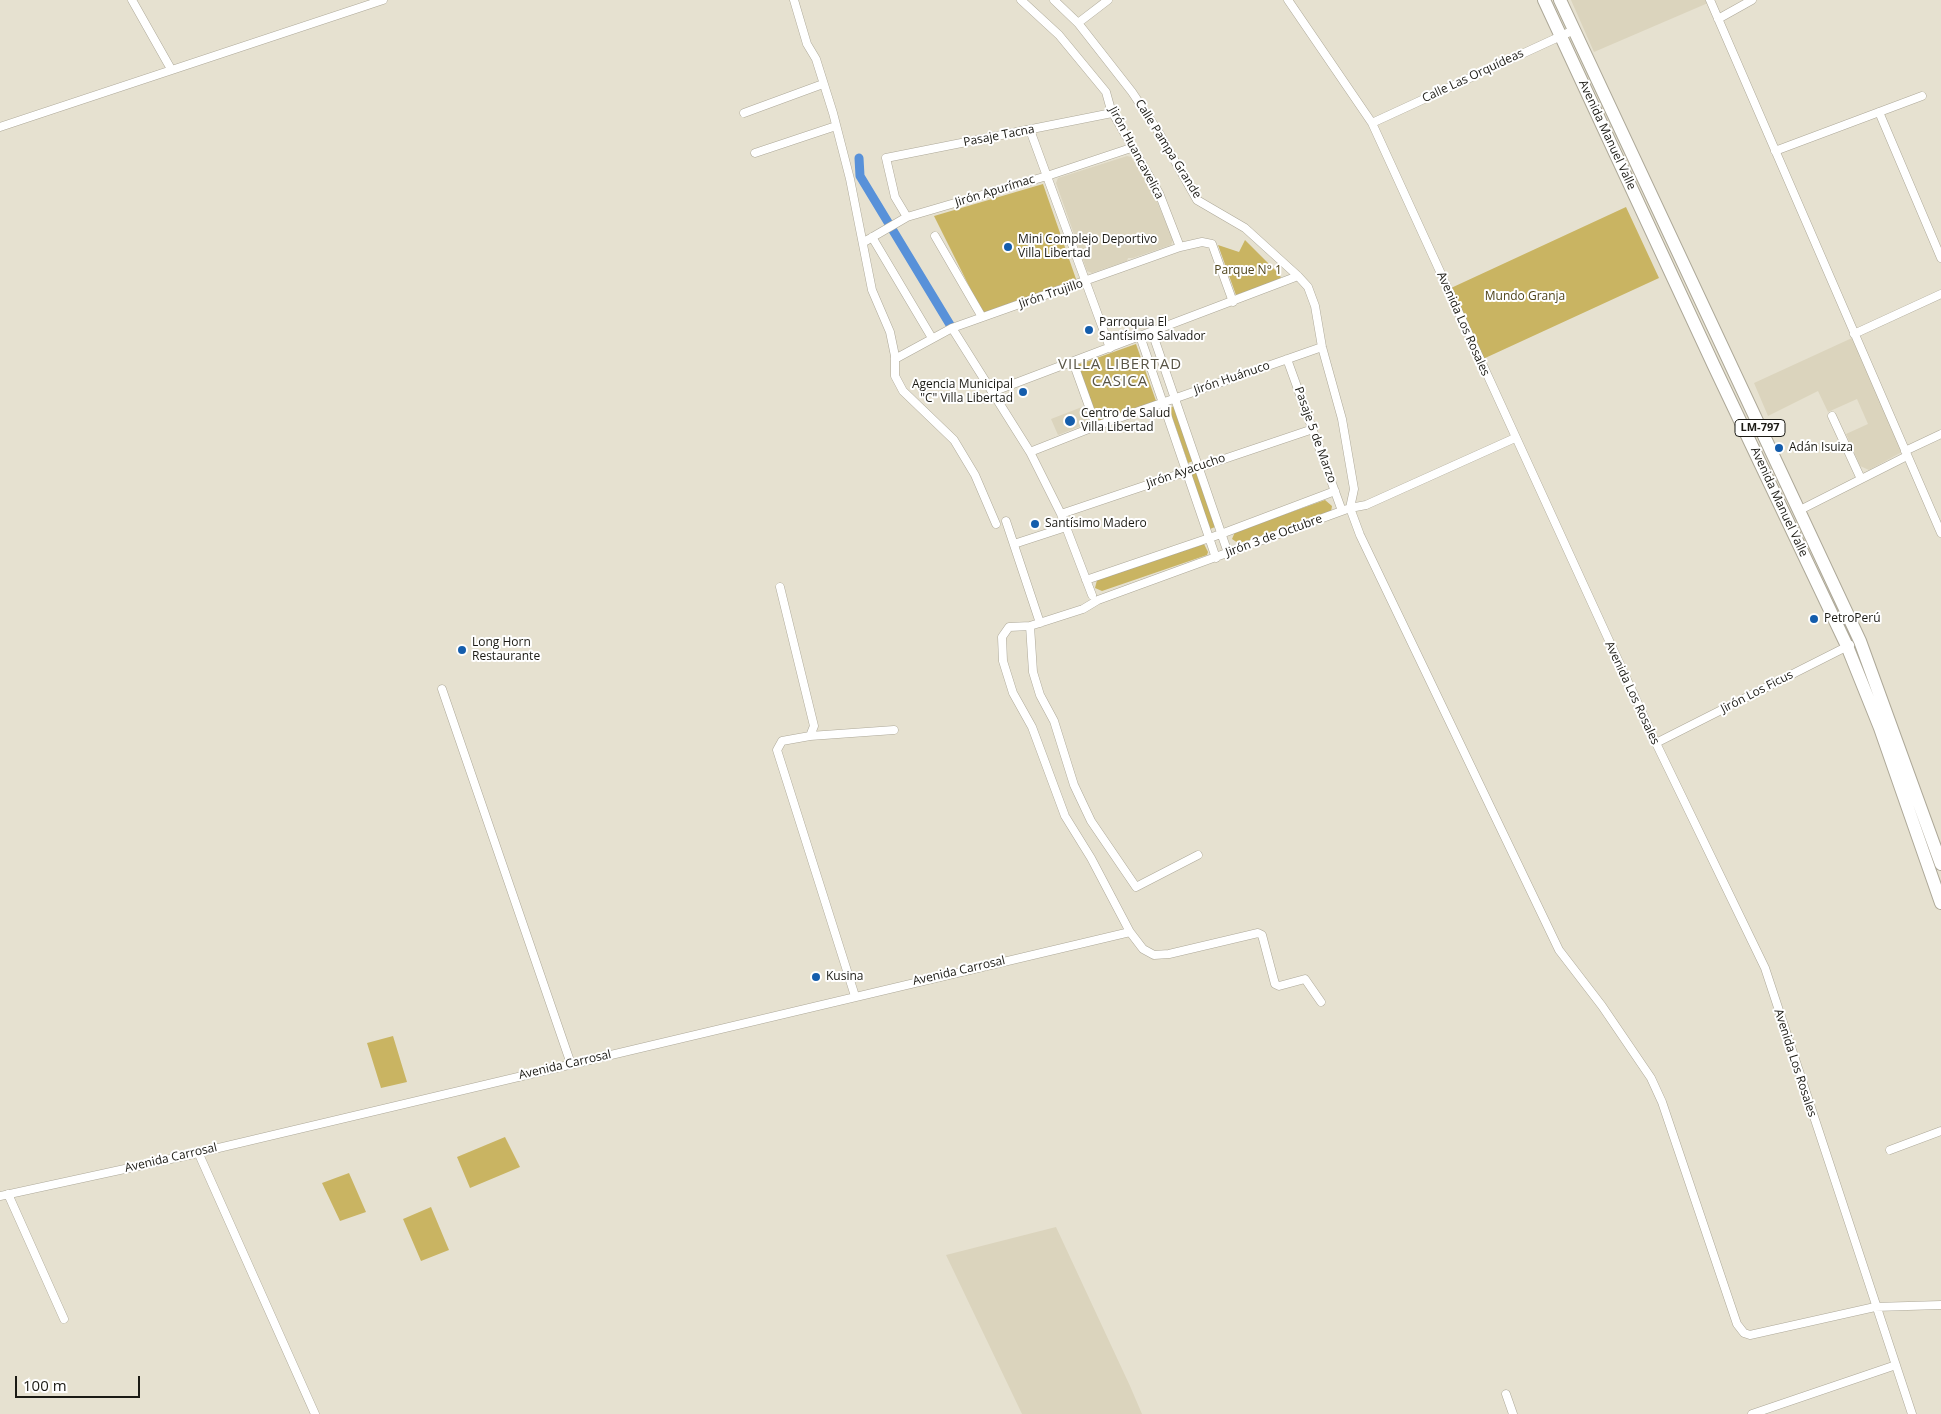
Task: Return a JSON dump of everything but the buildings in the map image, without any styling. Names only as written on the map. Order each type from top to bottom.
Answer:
[{"type":"main road","name":"Avenida Manuel Valle","points":[[1544,0],[1714,366],[1854,644],[1880,728],[1941,903]]},
{"type":"main road","name":"Avenida Manuel Valle","points":[[1560,0],[1798,511],[1854,644],[1941,864]]},
{"type":"street","points":[[132,0],[170,69]]},
{"type":"street","points":[[0,127],[170,69],[383,0]]},
{"type":"street","points":[[794,0],[807,44],[816,60],[836,126],[864,242],[872,290],[890,332],[895,359],[895,376],[903,390],[954,440],[975,475],[996,524]]},
{"type":"street","name":"Jirón Huancavelica","points":[[1021,0],[1059,35],[1106,92],[1112,113],[1159,193],[1180,247]]},
{"type":"street","name":"Calle Pampa Grande","points":[[1054,0],[1078,23],[1132,92],[1158,131],[1197,200],[1245,228],[1308,287],[1315,306],[1322,346],[1344,429],[1354,489],[1350,508]]},
{"type":"street","points":[[1078,23],[1108,0]]},
{"type":"street","name":"Avenida Los Rosales","points":[[1288,0],[1372,123],[1656,743],[1765,968],[1912,1414]]},
{"type":"street","points":[[1710,0],[1941,533]]},
{"type":"street","points":[[1718,19],[1752,0]]},
{"type":"street","name":"Calle Las Orquídeas","points":[[1372,123],[1574,30]]},
{"type":"street","points":[[744,113],[823,84]]},
{"type":"street","points":[[1775,152],[1922,96]]},
{"type":"street","points":[[1879,112],[1941,258]]},
{"type":"street","name":"Pasaje Tacna","points":[[907,217],[895,197],[886,158],[1112,113]]},
{"type":"street","points":[[755,153],[836,126]]},
{"type":"street","points":[[1030,130],[1110,348]]},
{"type":"street","name":"Jirón Apurímac","points":[[864,242],[907,217],[1047,176],[1131,148]]},
{"type":"street","points":[[935,236],[982,318]]},
{"type":"street","points":[[872,237],[932,338]]},
{"type":"street","name":"Jirón Trujillo","points":[[895,359],[952,328],[1180,247],[1202,242],[1212,244],[1233,302]]},
{"type":"street","points":[[992,392],[1298,276]]},
{"type":"street","points":[[1854,334],[1941,294]]},
{"type":"street","points":[[952,328],[1030,452],[1061,514],[1092,595]]},
{"type":"street","points":[[1152,332],[1228,553]]},
{"type":"street","points":[[1140,336],[1216,558]]},
{"type":"street","name":"Jirón Huánuco","points":[[1030,452],[1096,426],[1322,346]]},
{"type":"street","name":"Pasaje 5 de Marzo","points":[[1288,359],[1342,511]]},
{"type":"street","points":[[1073,362],[1096,426]]},
{"type":"street","points":[[1832,416],[1861,479]]},
{"type":"street","name":"Jirón Ayacucho","points":[[1061,514],[1312,429]]},
{"type":"street","points":[[1798,511],[1861,479],[1941,434]]},
{"type":"street","name":"Jirón 3 de Octubre","points":[[1130,932],[1091,858],[1065,816],[1032,727],[1012,693],[1003,661],[1002,637],[1009,627],[1030,626],[1083,609],[1098,600],[1350,508],[1366,505],[1515,438]]},
{"type":"street","name":"Jirón 3 de Octubre","points":[[1086,580],[1221,534],[1335,491]]},
{"type":"street","points":[[1350,508],[1388,595],[1445,708],[1504,838],[1559,950],[1602,1006],[1655,1086],[1737,1324],[1744,1333],[1756,1334],[1875,1306],[1941,1306]]},
{"type":"street","points":[[1006,521],[1040,623]]},
{"type":"street","points":[[1014,544],[1066,527]]},
{"type":"street","points":[[780,587],[814,726],[810,736]]},
{"type":"street","points":[[1030,626],[1033,672],[1040,695],[1054,721],[1074,785],[1091,822],[1136,888],[1198,855]]},
{"type":"street","name":"Jirón Los Ficus","points":[[1656,743],[1854,644]]},
{"type":"street","points":[[442,689],[571,1064]]},
{"type":"street","points":[[855,996],[777,750],[782,741],[810,736],[894,730]]},
{"type":"street","points":[[1130,932],[1143,949],[1154,955],[1169,954],[1258,933],[1262,935],[1275,984],[1279,986],[1305,978],[1321,1002]]},
{"type":"street","name":"Avenida Carrosal","points":[[0,1196],[198,1152],[1130,932]]},
{"type":"street","points":[[1890,1150],[1941,1131]]},
{"type":"street","points":[[198,1152],[315,1414]]},
{"type":"street","points":[[8,1194],[64,1318]]},
{"type":"street","points":[[1752,1414],[1896,1365]]},
{"type":"street","points":[[1506,1394],[1513,1414]]},
{"type":"shaded area","points":[[1571,0],[1707,0],[1708,3],[1594,52]]},
{"type":"shaded area","points":[[1127,156],[1131,157],[1151,187],[1173,240],[1171,245],[1128,258],[1127,261],[1092,273],[1087,271],[1056,183],[1058,178]]},
{"type":"shaded area","points":[[1852,338],[1902,452],[1869,470],[1860,466],[1846,434],[1868,424],[1857,399],[1828,412],[1818,391],[1768,416],[1754,383]]},
{"type":"shaded area","name":"Centro de Salud Villa Libertad","points":[[1082,407],[1089,423],[1058,435],[1051,419]]},
{"type":"shaded area","points":[[1056,1227],[1142,1414],[1022,1414],[946,1255]]},
{"type":"green space","name":"Mini Complejo Deportivo Villa Libertad","points":[[1043,184],[1076,279],[982,312],[934,216]]},
{"type":"green space","name":"Mundo Granja","points":[[1626,207],[1659,278],[1483,359],[1451,288]]},
{"type":"green space","name":"Parque N° 1","points":[[1245,240],[1280,275],[1281,279],[1236,295],[1218,245],[1239,252]]},
{"type":"green space","points":[[1136,344],[1156,401],[1097,422],[1077,365]]},
{"type":"green space","points":[[1174,406],[1193,461],[1188,463],[1169,408]]},
{"type":"green space","points":[[1196,472],[1215,527],[1210,529],[1191,474]]},
{"type":"green space","points":[[1325,500],[1332,506],[1331,512],[1246,542],[1238,543],[1232,539],[1235,532]]},
{"type":"green space","points":[[1204,544],[1208,552],[1207,555],[1102,591],[1095,588],[1097,580]]},
{"type":"green space","points":[[393,1036],[407,1082],[381,1088],[367,1043]]},
{"type":"green space","points":[[505,1137],[520,1167],[470,1188],[457,1157]]},
{"type":"green space","points":[[349,1173],[366,1212],[340,1221],[322,1183]]},
{"type":"green space","points":[[431,1207],[449,1250],[421,1261],[403,1219]]},
{"type":"waterway","points":[[859,158],[860,176],[952,328]]},
{"type":"place","name":"Mini Complejo Deportivo Villa Libertad","points":[[1008,247]]},
{"type":"place","name":"Parroquia El Santísimo Salvador","points":[[1089,330]]},
{"type":"place","name":"Agencia Municipal \"C\" Villa Libertad","points":[[1023,392]]},
{"type":"place","name":"Centro de Salud Villa Libertad","points":[[1070,421]]},
{"type":"place","name":"Adán Isuiza","points":[[1779,448]]},
{"type":"place","name":"Santísimo Madero","points":[[1035,524]]},
{"type":"place","name":"PetroPerú","points":[[1814,619]]},
{"type":"place","name":"Long Horn Restaurante","points":[[462,650]]},
{"type":"place","name":"Kusina","points":[[816,977]]},
{"type":"district","name":"VILLA LIBERTAD CASICA","points":[[1120,374]]}]
